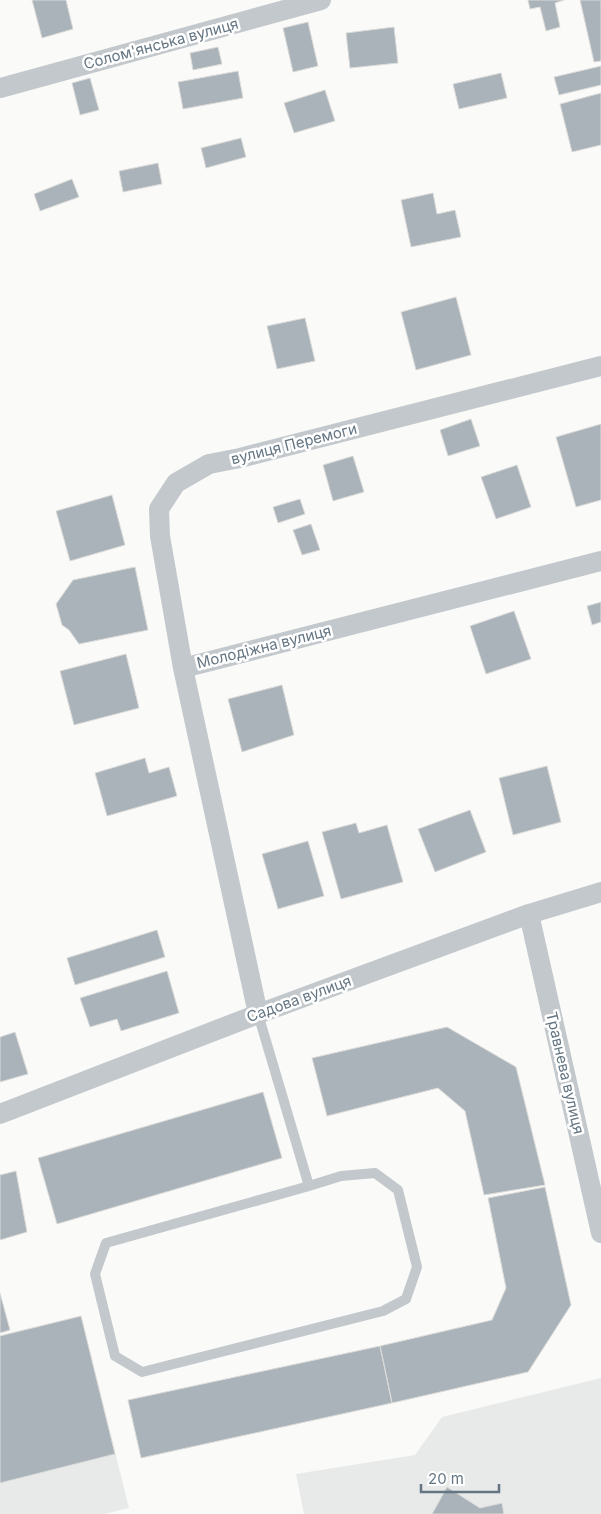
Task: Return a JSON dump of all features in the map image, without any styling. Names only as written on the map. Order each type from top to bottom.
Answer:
[{"type":"street","name":"Солом'янська вулиця","points":[[0,88],[321,0]]},
{"type":"street","name":"вулиця Перемоги","points":[[183,668],[160,536],[159,510],[176,483],[209,464],[240,458],[601,366]]},
{"type":"street","name":"Молодіжна вулиця","points":[[258,1014],[183,668],[601,561]]},
{"type":"street","name":"Садова вулиця","points":[[0,1114],[258,1014],[530,914],[601,892]]},
{"type":"street","name":"Травнева вулиця","points":[[530,914],[601,1233]]},
{"type":"lane","points":[[258,1014],[308,1186]]},
{"type":"lane","points":[[375,1173],[398,1190],[417,1267],[406,1299],[383,1311],[142,1372],[116,1356],[95,1274],[106,1243],[308,1186],[341,1176],[375,1173]]},
{"type":"shaded area","points":[[81,1316],[129,1508],[105,1514],[0,1514],[0,1335]]},
{"type":"shaded area","points":[[601,1378],[601,1514],[304,1514],[296,1474],[415,1455],[442,1417]]},
{"type":"building","points":[[32,0],[66,0],[73,29],[42,38]]},
{"type":"building","points":[[528,0],[564,0],[555,3],[560,27],[546,31],[540,7],[530,9]]},
{"type":"building","points":[[580,0],[601,0],[601,61],[594,62]]},
{"type":"building","points":[[308,22],[318,66],[293,72],[283,28]]},
{"type":"building","points":[[394,27],[398,63],[350,68],[346,33]]},
{"type":"building","points":[[218,47],[222,64],[193,70],[190,53]]},
{"type":"building","points":[[601,66],[601,85],[559,95],[554,77]]},
{"type":"building","points":[[238,71],[243,98],[183,109],[178,82]]},
{"type":"building","points":[[501,73],[507,98],[459,109],[453,84]]},
{"type":"building","points":[[90,78],[99,110],[80,115],[72,83]]},
{"type":"building","points":[[325,90],[335,121],[294,133],[284,103]]},
{"type":"building","points":[[601,93],[601,145],[572,152],[560,104]]},
{"type":"building","points":[[241,138],[246,157],[206,168],[201,148]]},
{"type":"building","points":[[158,163],[162,184],[123,192],[119,171]]},
{"type":"building","points":[[72,179],[79,197],[40,211],[34,194]]},
{"type":"building","points":[[433,193],[437,214],[455,210],[461,237],[411,247],[401,200]]},
{"type":"building","points":[[456,297],[471,355],[416,370],[401,312]]},
{"type":"building","points":[[305,318],[315,361],[277,369],[267,326]]},
{"type":"building","points":[[471,419],[480,446],[448,456],[440,430]]},
{"type":"building","points":[[601,424],[601,500],[576,507],[556,437]]},
{"type":"building","points":[[353,456],[364,492],[333,501],[323,465]]},
{"type":"building","points":[[517,465],[531,507],[496,519],[481,477]]},
{"type":"building","points":[[112,495],[125,545],[70,561],[56,511]]},
{"type":"building","points":[[300,499],[305,514],[278,523],[273,507]]},
{"type":"building","points":[[311,524],[320,550],[302,555],[293,530]]},
{"type":"building","points":[[135,567],[148,630],[79,644],[69,630],[62,625],[56,604],[73,580]]},
{"type":"building","points":[[601,602],[601,622],[592,625],[587,606]]},
{"type":"building","points":[[514,611],[531,659],[486,674],[470,626]]},
{"type":"building","points":[[126,654],[139,708],[74,725],[60,671]]},
{"type":"building","points":[[282,685],[294,735],[242,752],[228,699]]},
{"type":"building","points":[[145,758],[149,773],[169,767],[177,796],[107,816],[95,773]]},
{"type":"building","points":[[547,766],[561,822],[513,835],[499,778]]},
{"type":"building","points":[[470,810],[486,852],[435,872],[418,829]]},
{"type":"building","points":[[356,823],[359,833],[387,825],[403,882],[341,899],[322,832]]},
{"type":"building","points":[[308,841],[324,896],[278,909],[262,854]]},
{"type":"building","points":[[157,930],[165,957],[75,985],[67,958]]},
{"type":"building","points":[[167,971],[179,1013],[121,1031],[117,1019],[90,1027],[80,998]]},
{"type":"building","points":[[447,1027],[516,1067],[545,1185],[484,1195],[465,1111],[438,1088],[327,1116],[312,1058]]},
{"type":"building","points":[[15,1032],[28,1074],[0,1082],[0,1037]]},
{"type":"building","points":[[263,1092],[282,1158],[57,1224],[38,1158]]},
{"type":"building","points":[[16,1171],[27,1232],[0,1240],[0,1175]]},
{"type":"building","points":[[545,1187],[571,1305],[528,1372],[392,1403],[380,1346],[492,1320],[506,1288],[488,1198]]},
{"type":"building","points":[[0,1293],[10,1330],[0,1333]]},
{"type":"building","points":[[81,1316],[115,1454],[0,1483],[0,1336]]},
{"type":"building","points":[[380,1346],[392,1403],[141,1458],[128,1400]]},
{"type":"building","points":[[447,1487],[480,1508],[502,1503],[504,1514],[432,1514]]}]
